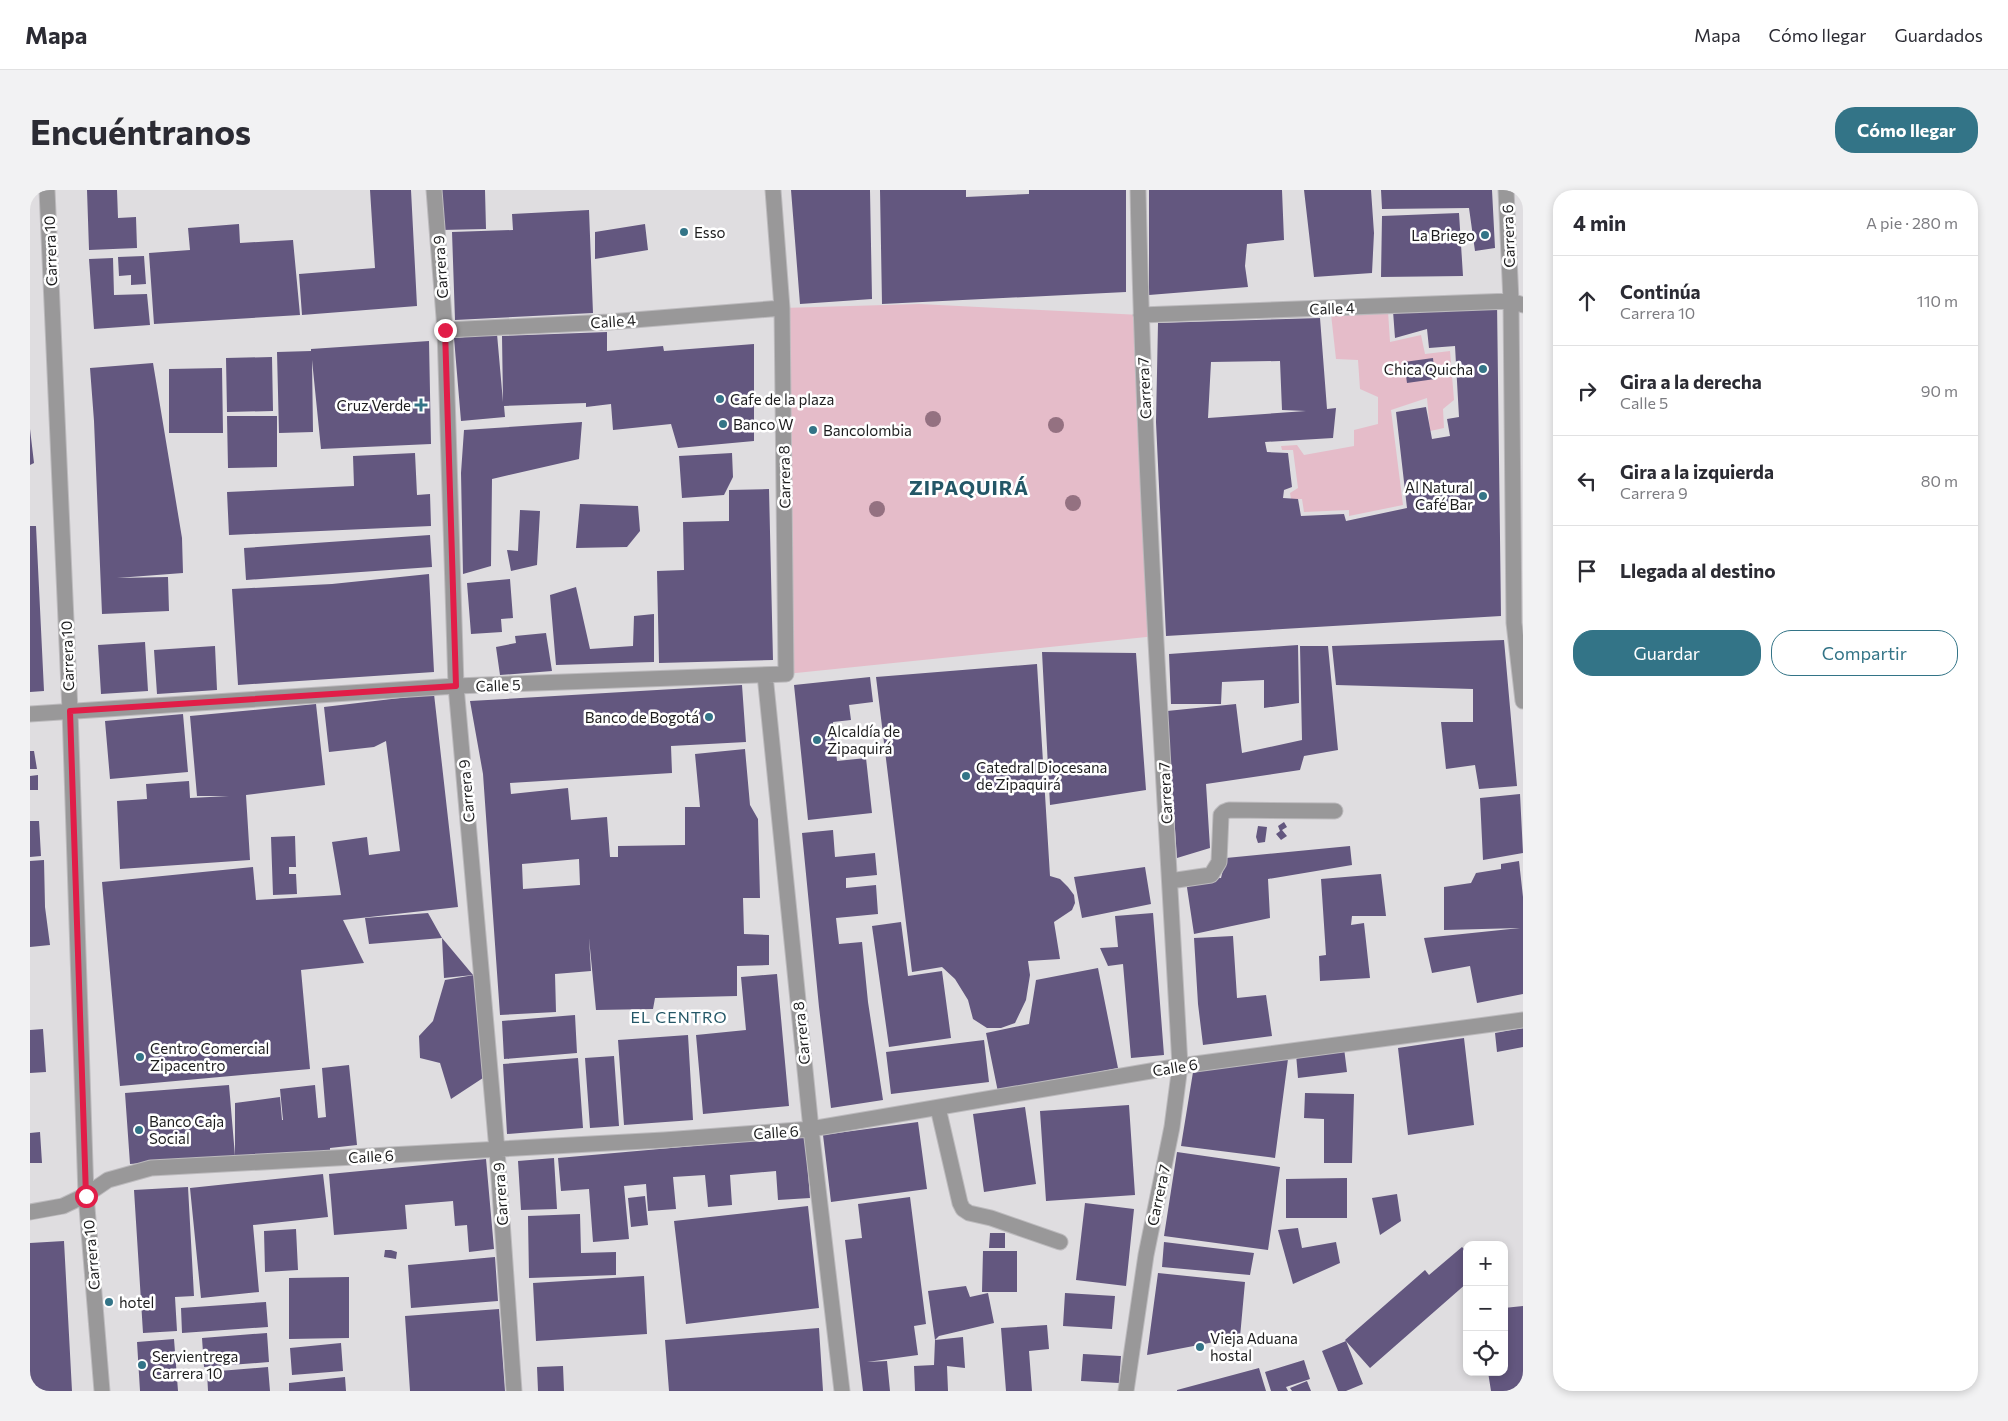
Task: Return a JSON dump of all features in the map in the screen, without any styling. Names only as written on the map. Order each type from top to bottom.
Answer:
[{"type":"street","name":"Carrera 10","points":[[47,190],[70,711],[86,1196],[102,1391]]},
{"type":"street","name":"Carrera 9","points":[[434,190],[445,330],[456,686],[497,1150],[514,1391]]},
{"type":"street","name":"Carrera 8","points":[[773,190],[782,308],[786,674]]},
{"type":"street","name":"Carrera 7","points":[[1126,1391],[1146,1255],[1172,1127],[1180,1066],[1141,315],[1138,190]]},
{"type":"street","name":"Carrera 6","points":[[1506,190],[1517,303],[1519,623],[1523,701]]},
{"type":"street","name":"Calle 4","points":[[1141,315],[1517,303]]},
{"type":"street","name":"Calle 4","points":[[445,330],[609,322],[782,308]]},
{"type":"street","name":"Calle 5","points":[[30,714],[456,686],[786,674]]},
{"type":"street","name":"Carrera 8","points":[[765,675],[811,1130],[842,1391]]},
{"type":"street","points":[[1170,881],[1211,874],[1216,869],[1219,862],[1221,816],[1224,812],[1229,810],[1335,811]]},
{"type":"street","name":"Calle 6","points":[[30,1212],[63,1206],[86,1196],[108,1180],[151,1168],[497,1150],[811,1130],[1180,1066],[1523,1020]]},
{"type":"street","points":[[938,1108],[963,1209],[969,1213],[991,1218],[1060,1242]]},
{"type":"shaded area","points":[[919,304],[1141,315],[1156,636],[786,674],[782,308]]},
{"type":"shaded area","points":[[1388,311],[1390,342],[1421,335],[1425,354],[1450,351],[1454,400],[1443,409],[1444,428],[1430,431],[1427,398],[1391,410],[1403,505],[1349,516],[1349,510],[1304,512],[1302,499],[1291,499],[1290,493],[1298,488],[1293,450],[1282,450],[1281,446],[1297,445],[1304,455],[1354,446],[1354,430],[1378,424],[1378,397],[1360,389],[1358,360],[1336,359],[1331,314]]},
{"type":"building","points":[[87,190],[117,190],[118,218],[136,217],[137,248],[89,250]]},
{"type":"building","points":[[370,190],[411,190],[417,306],[302,315],[299,274],[375,268]]},
{"type":"building","points":[[440,190],[485,190],[486,229],[441,230]]},
{"type":"building","points":[[791,190],[870,190],[872,299],[800,304]]},
{"type":"building","points":[[880,190],[966,190],[966,197],[1029,194],[1029,190],[1126,190],[1126,292],[882,304]]},
{"type":"building","points":[[1149,190],[1282,190],[1284,240],[1247,244],[1245,266],[1248,287],[1149,295]]},
{"type":"building","points":[[1304,190],[1371,190],[1374,233],[1372,273],[1314,277]]},
{"type":"building","points":[[1381,190],[1492,190],[1495,248],[1475,251],[1469,208],[1382,209]]},
{"type":"building","points":[[589,210],[593,313],[455,320],[452,232],[513,230],[512,214]]},
{"type":"building","points":[[1459,213],[1463,276],[1381,277],[1382,216]]},
{"type":"building","points":[[239,224],[240,243],[293,240],[300,315],[154,324],[149,253],[190,250],[188,228]]},
{"type":"building","points":[[645,224],[648,250],[595,259],[595,232]]},
{"type":"building","points":[[144,256],[146,284],[131,285],[131,275],[119,276],[118,257]]},
{"type":"building","points":[[113,258],[114,295],[147,294],[150,325],[94,329],[89,259]]},
{"type":"building","points":[[1497,302],[1501,616],[1166,636],[1156,422],[1158,323],[1320,318],[1327,409],[1336,408],[1333,438],[1265,442],[1267,452],[1288,453],[1292,487],[1284,490],[1283,498],[1298,499],[1301,516],[1344,514],[1346,521],[1407,508],[1396,412],[1426,407],[1432,439],[1450,436],[1447,419],[1459,417],[1455,346],[1429,348],[1427,329],[1395,338],[1393,311]],"holes":[[[1280,361],[1282,410],[1306,411],[1208,418],[1211,362]]]},
{"type":"building","points":[[607,332],[607,351],[663,346],[664,351],[754,344],[754,441],[678,448],[671,424],[613,430],[611,404],[586,407],[586,403],[504,406],[505,417],[461,421],[454,338],[497,334],[503,402],[502,336]]},
{"type":"building","points":[[429,341],[431,444],[321,449],[312,360],[313,432],[279,433],[277,352]]},
{"type":"building","points":[[272,357],[273,411],[227,412],[226,358]]},
{"type":"building","points":[[1433,358],[1435,379],[1407,383],[1404,362]]},
{"type":"building","points":[[153,363],[182,538],[183,573],[117,578],[168,577],[169,611],[102,614],[90,368]]},
{"type":"building","points":[[222,368],[223,433],[169,433],[169,369]]},
{"type":"building","points":[[227,416],[277,416],[277,467],[228,468]]},
{"type":"building","points":[[582,422],[579,459],[492,479],[491,566],[463,574],[461,473],[464,430]]},
{"type":"building","points":[[30,429],[34,463],[30,465]]},
{"type":"building","points":[[415,453],[417,495],[430,494],[431,526],[229,535],[227,492],[354,486],[353,456]]},
{"type":"building","points":[[732,453],[733,477],[724,495],[682,498],[679,456]]},
{"type":"building","points":[[769,489],[773,660],[659,663],[657,571],[684,570],[683,522],[729,521],[729,490]]},
{"type":"building","points":[[580,504],[638,506],[640,531],[627,547],[576,548]]},
{"type":"building","points":[[520,510],[540,511],[537,565],[511,571],[507,550],[518,551]]},
{"type":"building","points":[[30,526],[36,526],[44,691],[30,692]]},
{"type":"building","points":[[430,535],[432,567],[246,580],[244,548]]},
{"type":"building","points":[[429,574],[434,672],[238,685],[232,589],[332,584]]},
{"type":"building","points":[[510,579],[513,618],[501,619],[502,632],[471,634],[467,583]]},
{"type":"building","points":[[576,587],[590,649],[633,646],[634,616],[654,614],[654,662],[556,665],[550,595]]},
{"type":"building","points":[[546,633],[552,671],[500,675],[496,647],[516,643],[515,636]]},
{"type":"building","points":[[1504,640],[1517,786],[1479,789],[1475,765],[1446,769],[1441,722],[1473,722],[1473,689],[1336,685],[1332,646]]},
{"type":"building","points":[[145,642],[148,691],[101,694],[98,645]]},
{"type":"building","points":[[1298,645],[1299,703],[1264,708],[1264,680],[1222,682],[1221,704],[1171,704],[1169,654]]},
{"type":"building","points":[[215,646],[217,690],[157,694],[154,650]]},
{"type":"building","points":[[1300,646],[1328,646],[1338,750],[1304,756],[1300,770],[1206,784],[1210,848],[1177,858],[1167,711],[1236,704],[1242,753],[1302,740]]},
{"type":"building","points":[[1042,652],[1136,653],[1146,790],[1050,805]]},
{"type":"building","name":"Catedral Diocesana de Zipaquirá","points":[[1037,664],[1050,876],[1060,879],[1068,887],[1074,895],[1075,903],[1072,910],[1054,922],[1060,959],[1028,961],[1030,975],[1026,1000],[1015,1023],[1001,1028],[987,1028],[973,1019],[968,1000],[955,979],[942,967],[912,972],[876,677]]},
{"type":"building","name":"Alcaldía de Zipaquirá","points":[[870,677],[873,702],[849,705],[851,720],[833,722],[837,761],[866,758],[872,813],[808,820],[794,685]]},
{"type":"building","points":[[742,685],[746,742],[671,746],[672,773],[510,783],[511,794],[568,788],[571,820],[607,817],[610,857],[618,857],[618,846],[685,845],[685,807],[700,807],[695,754],[745,749],[750,805],[758,819],[760,898],[743,898],[744,934],[769,935],[769,965],[737,966],[737,996],[655,998],[653,1009],[596,1010],[589,938],[591,971],[555,974],[556,1012],[500,1015],[483,774],[470,701]],"holes":[[[579,859],[580,885],[523,889],[522,864]]]},
{"type":"building","points":[[434,694],[458,907],[343,920],[364,963],[301,970],[310,1069],[120,1086],[102,882],[253,867],[256,900],[341,895],[332,842],[367,837],[369,855],[400,851],[386,741],[374,747],[329,752],[324,707]]},
{"type":"building","points":[[316,704],[325,785],[246,795],[250,860],[120,869],[117,801],[147,799],[146,784],[189,781],[190,798],[229,796],[197,796],[190,716]]},
{"type":"building","points":[[183,714],[188,772],[110,779],[105,721]]},
{"type":"building","points":[[30,751],[34,751],[37,769],[30,769]]},
{"type":"building","points":[[38,775],[38,790],[30,790],[30,776]]},
{"type":"building","points":[[1520,794],[1523,853],[1483,860],[1480,798]]},
{"type":"building","points":[[30,821],[39,821],[41,856],[30,857]]},
{"type":"building","points":[[1284,822],[1287,827],[1282,830],[1287,836],[1281,840],[1276,834],[1280,831],[1278,826]]},
{"type":"building","points":[[1258,826],[1267,827],[1265,842],[1258,843],[1256,837]]},
{"type":"building","points":[[833,830],[835,857],[875,853],[877,875],[846,878],[846,888],[876,885],[878,914],[836,918],[839,944],[862,942],[868,1002],[883,1100],[831,1108],[802,833]]},
{"type":"building","points":[[295,836],[296,867],[289,867],[289,874],[296,874],[297,894],[273,895],[271,837]]},
{"type":"building","points":[[1350,846],[1352,865],[1268,879],[1270,918],[1194,934],[1186,881],[1221,878],[1226,858]]},
{"type":"building","points":[[44,860],[45,907],[50,945],[30,947],[30,861]]},
{"type":"building","points":[[1519,861],[1523,897],[1523,994],[1477,1003],[1470,966],[1432,973],[1424,938],[1520,928],[1444,930],[1444,887],[1471,883],[1476,873],[1501,869],[1501,864]]},
{"type":"building","points":[[1145,867],[1151,904],[1082,918],[1074,877]]},
{"type":"building","points":[[1381,874],[1386,916],[1352,916],[1351,925],[1364,923],[1370,978],[1320,981],[1319,956],[1326,955],[1321,879]]},
{"type":"building","points":[[428,913],[442,938],[369,944],[365,918]]},
{"type":"building","points":[[1153,913],[1164,1055],[1131,1058],[1123,964],[1108,966],[1100,948],[1118,947],[1115,916]]},
{"type":"building","points":[[901,922],[908,976],[942,971],[951,1038],[889,1047],[872,926]]},
{"type":"building","points":[[1233,936],[1237,998],[1266,995],[1272,1036],[1203,1045],[1198,1004],[1194,938]]},
{"type":"building","points":[[442,938],[473,975],[444,978]]},
{"type":"building","points":[[1098,968],[1118,1068],[998,1092],[986,1033],[1029,1024],[1036,980]]},
{"type":"building","points":[[777,974],[789,1106],[703,1114],[696,1035],[746,1030],[741,977]]},
{"type":"building","points":[[474,975],[486,1076],[451,1099],[440,1063],[420,1058],[419,1036],[433,1021],[445,980]]},
{"type":"building","points":[[575,1015],[577,1053],[504,1059],[502,1021]]},
{"type":"building","points":[[1523,1028],[1523,1047],[1497,1052],[1495,1033]]},
{"type":"building","points":[[43,1029],[46,1072],[30,1073],[30,1030]]},
{"type":"building","points":[[688,1035],[693,1120],[624,1125],[618,1040]]},
{"type":"building","points":[[1464,1038],[1474,1125],[1408,1135],[1398,1048]]},
{"type":"building","points":[[984,1040],[989,1082],[891,1094],[886,1052]]},
{"type":"building","points":[[1344,1048],[1347,1072],[1298,1078],[1296,1054]]},
{"type":"building","points":[[614,1056],[619,1126],[590,1128],[585,1058]]},
{"type":"building","points":[[578,1058],[583,1128],[507,1134],[503,1064]]},
{"type":"building","points":[[1288,1059],[1275,1158],[1181,1146],[1194,1066]]},
{"type":"building","points":[[349,1065],[357,1145],[330,1148],[330,1151],[235,1156],[235,1103],[280,1097],[283,1120],[280,1089],[315,1085],[318,1118],[326,1117],[322,1068]]},
{"type":"building","points":[[229,1085],[235,1156],[130,1164],[125,1093]]},
{"type":"building","points":[[1305,1093],[1354,1094],[1352,1163],[1324,1163],[1324,1119],[1304,1118]]},
{"type":"building","points":[[1129,1105],[1135,1195],[1046,1201],[1040,1111]]},
{"type":"building","points":[[1025,1107],[1036,1184],[984,1192],[973,1114]]},
{"type":"building","points":[[918,1122],[927,1189],[831,1202],[823,1135]]},
{"type":"building","points":[[40,1132],[42,1163],[30,1163],[30,1133]]},
{"type":"building","points":[[805,1136],[810,1198],[778,1200],[776,1171],[730,1175],[732,1205],[708,1207],[705,1175],[673,1177],[676,1209],[648,1211],[646,1184],[624,1186],[629,1239],[593,1242],[589,1189],[561,1191],[558,1158]]},
{"type":"building","points":[[1177,1152],[1280,1167],[1268,1250],[1164,1236]]},
{"type":"building","points":[[554,1158],[557,1209],[521,1210],[518,1161]]},
{"type":"building","points":[[486,1159],[494,1249],[469,1252],[467,1225],[455,1226],[453,1201],[405,1205],[407,1229],[334,1235],[329,1174]]},
{"type":"building","points":[[323,1174],[328,1217],[253,1225],[259,1292],[201,1298],[190,1188]]},
{"type":"building","points":[[1347,1178],[1347,1218],[1286,1218],[1286,1179]]},
{"type":"building","points":[[188,1187],[194,1296],[175,1297],[177,1331],[143,1333],[134,1190]]},
{"type":"building","points":[[1397,1194],[1401,1221],[1380,1235],[1372,1198]]},
{"type":"building","points":[[645,1196],[648,1225],[631,1227],[628,1198]]},
{"type":"building","points":[[910,1197],[926,1324],[914,1326],[918,1355],[867,1362],[887,1361],[890,1391],[863,1391],[845,1240],[862,1238],[858,1204]]},
{"type":"building","points":[[1085,1203],[1134,1209],[1126,1286],[1076,1280]]},
{"type":"building","points":[[808,1206],[819,1308],[686,1324],[674,1221]]},
{"type":"building","points":[[580,1214],[581,1253],[616,1252],[616,1275],[529,1278],[528,1216]]},
{"type":"building","points":[[1298,1228],[1302,1248],[1336,1242],[1340,1263],[1293,1284],[1278,1230]]},
{"type":"building","points":[[296,1229],[298,1270],[265,1272],[264,1231]]},
{"type":"building","points":[[990,1233],[1005,1233],[1005,1248],[989,1248]]},
{"type":"building","points":[[64,1241],[72,1391],[30,1391],[30,1243]]},
{"type":"building","points":[[1164,1242],[1254,1253],[1250,1275],[1162,1267]]},
{"type":"building","points":[[1463,1248],[1463,1287],[1370,1368],[1345,1340],[1425,1270],[1429,1275]]},
{"type":"building","points":[[385,1250],[397,1252],[396,1259],[384,1257]]},
{"type":"building","points":[[983,1251],[1017,1251],[1017,1292],[982,1292]]},
{"type":"building","points":[[495,1257],[498,1301],[411,1308],[408,1265]]},
{"type":"building","points":[[1158,1273],[1245,1282],[1240,1337],[1147,1355]]},
{"type":"building","points":[[644,1276],[647,1334],[536,1341],[533,1283]]},
{"type":"building","points":[[349,1277],[349,1338],[289,1339],[289,1278]]},
{"type":"building","points":[[966,1286],[970,1297],[988,1293],[994,1323],[939,1336],[935,1340],[928,1291]]},
{"type":"building","points":[[1065,1293],[1115,1296],[1112,1329],[1063,1326]]},
{"type":"building","points":[[266,1302],[268,1327],[182,1333],[181,1308]]},
{"type":"building","points":[[1523,1306],[1523,1391],[1491,1391],[1489,1376],[1508,1376],[1508,1308]]},
{"type":"building","points":[[499,1309],[505,1391],[410,1391],[405,1316]]},
{"type":"building","points":[[1047,1325],[1049,1349],[1029,1351],[1032,1391],[1006,1391],[1001,1328]]},
{"type":"building","points":[[819,1328],[823,1391],[669,1391],[665,1340]]},
{"type":"building","points":[[267,1333],[269,1362],[204,1367],[202,1338]]},
{"type":"building","points":[[963,1337],[965,1368],[947,1366],[948,1391],[915,1391],[914,1366],[934,1365],[935,1340]]},
{"type":"building","points":[[174,1339],[178,1391],[140,1391],[137,1342]]},
{"type":"building","points":[[1346,1341],[1363,1384],[1346,1391],[1338,1391],[1322,1351]]},
{"type":"building","points":[[341,1343],[343,1371],[292,1375],[290,1348]]},
{"type":"building","points":[[1083,1354],[1121,1356],[1119,1383],[1081,1381]]},
{"type":"building","points":[[1304,1360],[1310,1379],[1286,1387],[1288,1391],[1271,1391],[1265,1372]]},
{"type":"building","points":[[563,1366],[564,1391],[538,1391],[537,1367]]},
{"type":"building","points":[[268,1367],[270,1391],[208,1391],[207,1372]]},
{"type":"building","points":[[1259,1368],[1266,1391],[1177,1391],[1177,1390]]},
{"type":"building","points":[[345,1377],[346,1391],[289,1391],[289,1383]]},
{"type":"building","points":[[1307,1381],[1311,1391],[1292,1391],[1290,1388]]},
{"type":"place","name":"Esso","points":[[684,232]]},
{"type":"place","name":"La Briego","points":[[1485,235]]},
{"type":"place","name":"Chica Quicha","points":[[1483,369]]},
{"type":"place","name":"Cafe de la plaza","points":[[720,399]]},
{"type":"place","name":"Cruz Verde","points":[[421,405]]},
{"type":"place","name":"Banco W","points":[[723,424]]},
{"type":"place","name":"Bancolombia","points":[[813,430]]},
{"type":"place","name":"Al Natural Café Bar","points":[[1483,496]]},
{"type":"place","name":"Banco de Bogotá","points":[[709,717]]},
{"type":"place","name":"Alcaldía de Zipaquirá","points":[[817,740]]},
{"type":"place","name":"Catedral Diocesana de Zipaquirá","points":[[966,776]]},
{"type":"place","name":"Centro Comercial Zipacentro","points":[[140,1057]]},
{"type":"place","name":"Banco Caja Social","points":[[139,1130]]},
{"type":"place","name":"hotel","points":[[109,1302]]},
{"type":"place","name":"Vieja Aduana hostal","points":[[1200,1347]]},
{"type":"place","name":"Servientrega Carrera 10","points":[[142,1365]]},
{"type":"district","name":"ZIPAQUIRÁ","points":[[969,487]]},
{"type":"district","name":"EL CENTRO","points":[[679,1016]]},
{"type":"route","points":[[86,1196],[70,711],[456,686],[445,330]]}]
